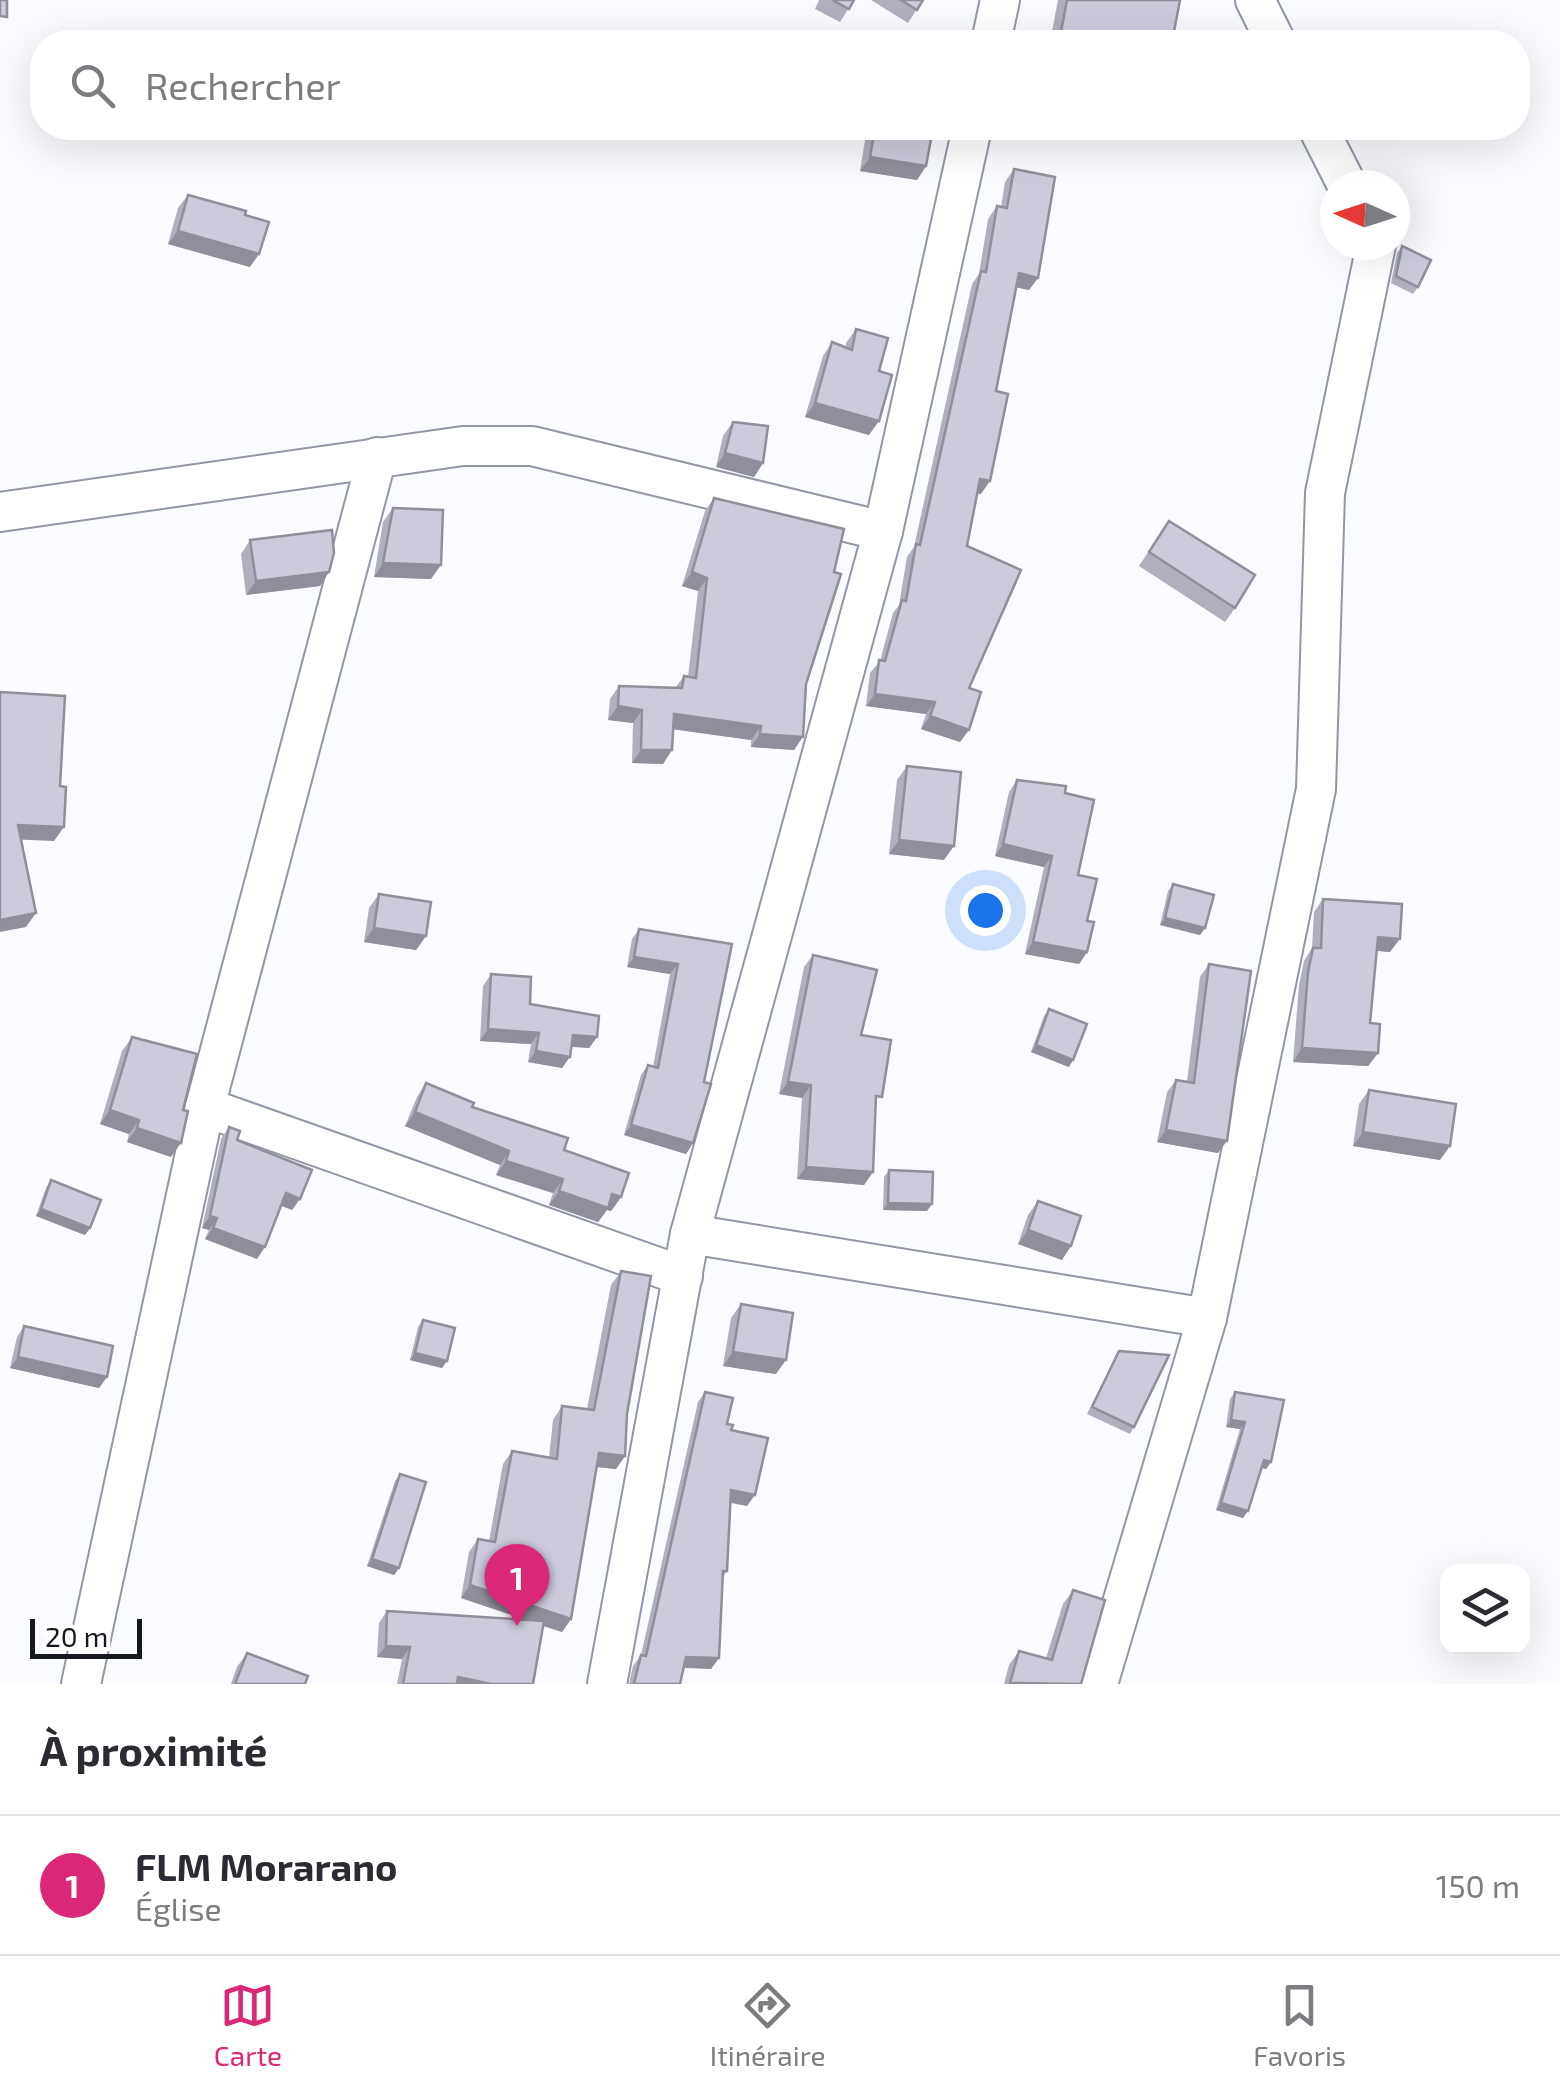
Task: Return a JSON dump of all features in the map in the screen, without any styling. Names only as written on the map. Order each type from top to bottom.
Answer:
[{"type":"street","points":[[994,30],[1000,0]]},
{"type":"street","points":[[1255,0],[1270,30]]},
{"type":"street","points":[[607,1684],[690,1234],[883,531],[969,140]]},
{"type":"street","points":[[1324,140],[1339,170]]},
{"type":"street","points":[[1098,1684],[1207,1318],[1316,789],[1325,493],[1373,260]]},
{"type":"street","points":[[0,512],[462,446],[532,446],[883,531]]},
{"type":"street","points":[[81,1684],[205,1107],[378,457]]},
{"type":"street","points":[[205,1107],[683,1276]]},
{"type":"street","points":[[690,1234],[1207,1318]]},
{"type":"building","points":[[0,0],[7,0],[7,17],[0,16]]},
{"type":"building","points":[[832,0],[854,0],[849,9]]},
{"type":"building","points":[[901,0],[923,0],[917,10]]},
{"type":"building","points":[[1067,0],[1180,0],[1174,30],[1061,30]]},
{"type":"building","points":[[873,140],[931,140],[926,166],[870,157]]},
{"type":"building","points":[[1014,169],[1055,177],[1038,278],[1019,273],[996,391],[1008,394],[990,481],[980,479],[967,546],[1021,570],[969,688],[981,692],[969,730],[930,716],[935,702],[875,694],[879,660],[885,661],[902,600],[906,601],[916,544],[920,545],[981,271],[986,272],[997,206],[1007,208]]},
{"type":"building","points":[[188,195],[246,211],[245,215],[269,222],[259,254],[178,231]]},
{"type":"building","points":[[1410,250],[1431,260],[1418,287],[1396,276],[1399,260],[1410,260]]},
{"type":"building","points":[[856,329],[888,338],[879,371],[892,375],[879,421],[815,403],[832,342],[852,350]]},
{"type":"building","points":[[733,422],[768,426],[763,463],[725,453]]},
{"type":"building","points":[[714,498],[844,529],[834,572],[841,574],[806,684],[803,737],[760,734],[761,726],[674,714],[672,750],[641,750],[642,710],[618,706],[619,686],[682,688],[684,676],[696,678],[707,578],[692,572]]},
{"type":"building","points":[[393,508],[443,510],[441,565],[383,563]]},
{"type":"building","points":[[1169,521],[1255,575],[1235,608],[1149,552]]},
{"type":"building","points":[[332,530],[334,553],[329,572],[256,581],[250,540]]},
{"type":"building","points":[[0,692],[65,696],[60,786],[66,787],[64,827],[18,825],[36,913],[0,920]]},
{"type":"building","points":[[907,766],[961,772],[954,846],[899,840]]},
{"type":"building","points":[[1017,780],[1066,786],[1065,793],[1094,800],[1078,875],[1097,879],[1087,921],[1094,922],[1087,952],[1033,942],[1052,856],[1003,844]]},
{"type":"building","points":[[1173,884],[1214,895],[1205,928],[1165,918]]},
{"type":"building","points":[[379,894],[431,902],[426,936],[374,928]]},
{"type":"building","points":[[1323,899],[1402,904],[1400,939],[1378,937],[1370,1023],[1380,1024],[1378,1053],[1302,1048],[1308,972],[1313,948],[1321,948]]},
{"type":"building","points":[[639,929],[732,944],[704,1082],[711,1084],[693,1143],[631,1125],[648,1065],[658,1068],[678,964],[634,957]]},
{"type":"building","points":[[813,955],[877,970],[861,1035],[891,1040],[882,1097],[876,1096],[873,1172],[806,1167],[811,1085],[788,1082]]},
{"type":"building","points":[[1209,964],[1251,971],[1227,1141],[1166,1130],[1176,1080],[1194,1083]]},
{"type":"building","points":[[491,974],[531,977],[530,1004],[599,1016],[597,1037],[573,1035],[570,1057],[536,1051],[539,1033],[488,1029]]},
{"type":"building","points":[[1049,1009],[1087,1024],[1073,1060],[1036,1045]]},
{"type":"building","points":[[132,1037],[197,1054],[183,1110],[188,1111],[181,1143],[137,1128],[139,1120],[110,1110]]},
{"type":"building","points":[[426,1083],[474,1103],[472,1107],[568,1138],[564,1150],[629,1173],[621,1197],[612,1194],[608,1208],[559,1191],[563,1179],[506,1161],[509,1151],[415,1112]]},
{"type":"building","points":[[1369,1090],[1456,1104],[1450,1146],[1363,1132]]},
{"type":"building","points":[[229,1127],[240,1131],[237,1140],[312,1170],[300,1199],[286,1193],[265,1247],[213,1228],[217,1218],[210,1216]]},
{"type":"building","points":[[889,1170],[933,1172],[932,1204],[888,1203]]},
{"type":"building","points":[[51,1180],[101,1200],[90,1228],[41,1209]]},
{"type":"building","points":[[1038,1201],[1081,1216],[1071,1246],[1028,1230]]},
{"type":"building","points":[[621,1271],[651,1276],[627,1414],[625,1456],[599,1453],[571,1619],[470,1585],[478,1539],[495,1542],[512,1451],[557,1459],[562,1406],[594,1410]]},
{"type":"building","points":[[741,1304],[793,1313],[786,1360],[733,1352]]},
{"type":"building","points":[[423,1320],[455,1328],[447,1361],[415,1353]]},
{"type":"building","points":[[24,1326],[113,1346],[107,1377],[18,1357]]},
{"type":"building","points":[[1119,1351],[1169,1355],[1134,1427],[1092,1407]]},
{"type":"building","points":[[705,1392],[733,1398],[727,1424],[733,1425],[731,1430],[768,1438],[755,1495],[731,1490],[719,1658],[686,1657],[680,1684],[634,1684],[641,1655],[646,1656]]},
{"type":"building","points":[[1235,1392],[1284,1400],[1271,1462],[1264,1460],[1248,1511],[1221,1503],[1245,1422],[1231,1420]]},
{"type":"building","points":[[400,1474],[426,1482],[399,1568],[372,1559]]},
{"type":"building","points":[[1073,1590],[1105,1600],[1081,1684],[1010,1683],[1019,1651],[1052,1660]]},
{"type":"building","points":[[387,1611],[544,1621],[533,1684],[491,1684],[458,1677],[457,1684],[403,1684],[410,1647],[386,1646]]},
{"type":"building","points":[[247,1653],[308,1676],[305,1684],[235,1684]]},
{"type":"place","name":"FLM Morarano","points":[[517,1626]]}]
